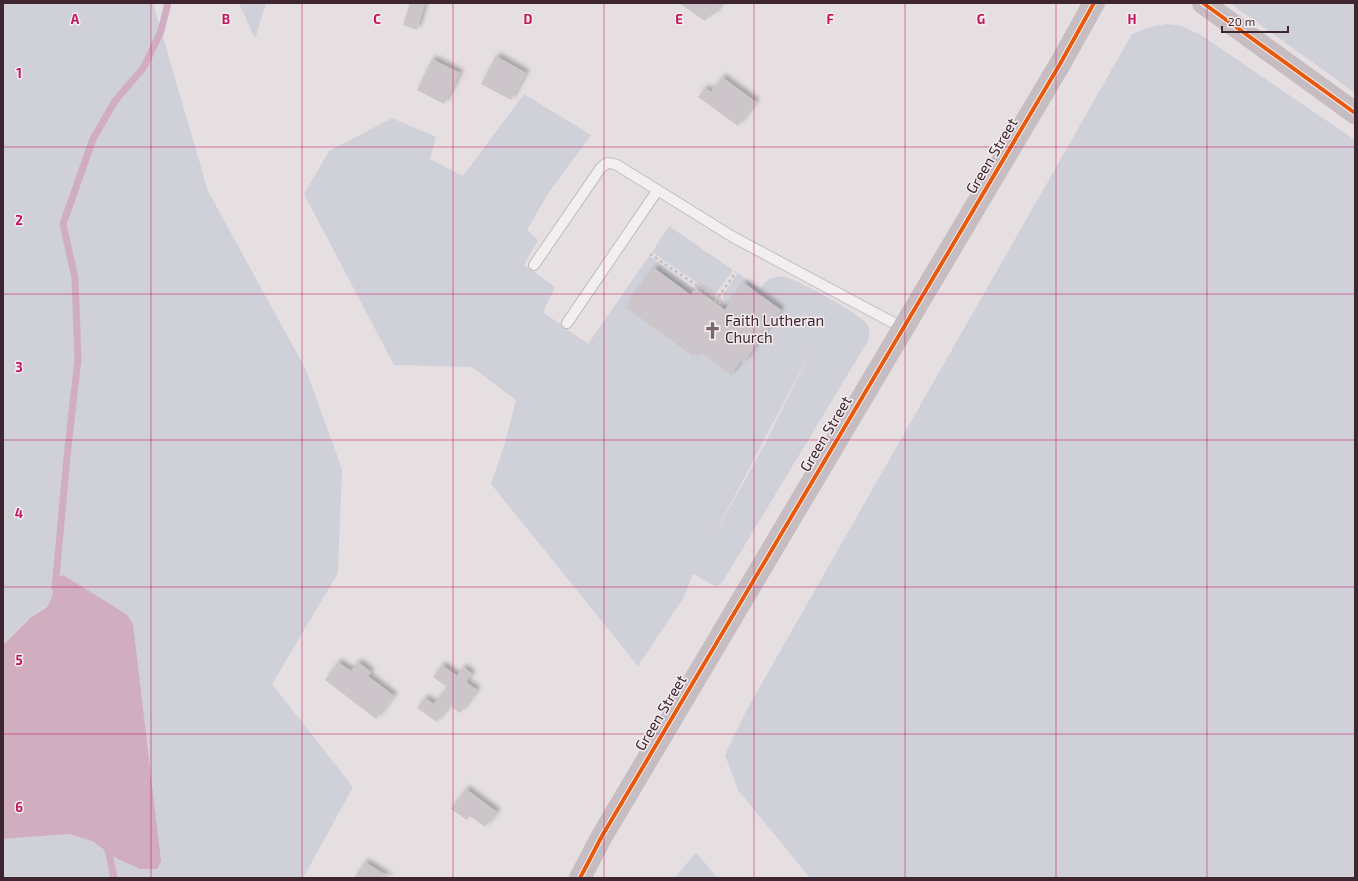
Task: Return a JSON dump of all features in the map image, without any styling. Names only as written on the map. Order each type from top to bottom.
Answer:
[{"type":"street","name":"Green Street","points":[[580,878],[602,836],[1060,64],[1094,3]]},
{"type":"street","points":[[1203,3],[1355,112]]},
{"type":"lane","points":[[534,265],[604,163],[609,162],[617,165],[739,240],[903,328]]},
{"type":"lane","points":[[567,323],[658,191]]},
{"type":"path","points":[[650,254],[716,301],[720,302],[720,306]]},
{"type":"path","points":[[716,301],[736,272]]},
{"type":"shaded area","points":[[3,3],[153,3],[208,191],[306,370],[342,469],[338,573],[272,684],[353,787],[303,878],[3,878],[3,839],[68,834],[92,841],[116,858],[52,588],[51,600],[47,606],[26,621],[3,645]]},
{"type":"shaded area","points":[[239,3],[266,3],[255,39]]},
{"type":"shaded area","points":[[1230,3],[1355,3],[1355,93]]},
{"type":"shaded area","points":[[1166,24],[1182,26],[1201,35],[1355,140],[1355,878],[810,878],[738,790],[725,755],[746,711],[1132,34],[1147,28]]},
{"type":"shaded area","points":[[524,94],[591,135],[547,195],[527,230],[538,240],[524,265],[555,287],[543,312],[588,344],[649,256],[695,289],[691,295],[654,269],[626,308],[694,357],[698,351],[731,374],[741,360],[744,362],[744,283],[725,310],[722,308],[725,303],[723,295],[738,273],[760,289],[772,278],[783,277],[800,283],[841,305],[862,319],[868,326],[869,339],[725,578],[720,585],[715,586],[693,574],[684,597],[638,666],[491,484],[505,443],[516,400],[472,367],[394,365],[304,194],[329,151],[392,118],[436,137],[430,159],[463,176]],"holes":[[[812,349],[766,442],[711,541]]]},
{"type":"shaded area","points":[[669,226],[733,270],[715,295],[652,252]]},
{"type":"shaded area","points":[[63,575],[126,614],[133,624],[161,861],[157,869],[140,869],[116,858],[92,841],[68,834],[3,839],[3,645],[30,618],[47,607],[52,597],[54,580]]},
{"type":"shaded area","points":[[696,852],[717,878],[675,878]]},
{"type":"building","points":[[410,3],[425,3],[417,30],[403,25]]},
{"type":"building","points":[[679,3],[722,3],[714,15],[710,13],[705,21]]},
{"type":"building","points":[[496,56],[526,73],[511,100],[481,84]]},
{"type":"building","points":[[432,59],[460,73],[444,104],[417,90]]},
{"type":"building","points":[[722,77],[756,102],[738,126],[698,97],[705,88],[711,92]]},
{"type":"building","name":"Faith Lutheran Church","points":[[654,268],[691,295],[695,288],[725,310],[744,283],[781,310],[744,362],[741,360],[731,375],[698,351],[694,357],[626,308]]},
{"type":"building","points":[[338,662],[351,671],[358,662],[371,672],[368,676],[394,696],[376,719],[325,680]]},
{"type":"building","points":[[442,665],[457,676],[463,667],[472,674],[466,682],[477,690],[460,713],[449,705],[437,722],[417,708],[425,698],[434,704],[447,687],[433,677]]},
{"type":"building","points":[[466,789],[497,812],[485,827],[470,816],[467,820],[451,809]]},
{"type":"building","points":[[365,862],[390,878],[354,878]]},
{"type":"waterway","points":[[55,588],[78,359],[75,278],[63,224],[93,139],[115,101],[144,67],[161,31],[168,3]]},
{"type":"waterway","points":[[106,845],[114,878]]},
{"type":"cycle path","points":[[580,878],[602,836],[1060,64],[1094,3]]},
{"type":"cycle path","points":[[1203,3],[1355,113]]},
{"type":"place","name":"Faith Lutheran Church","points":[[712,330]]}]
